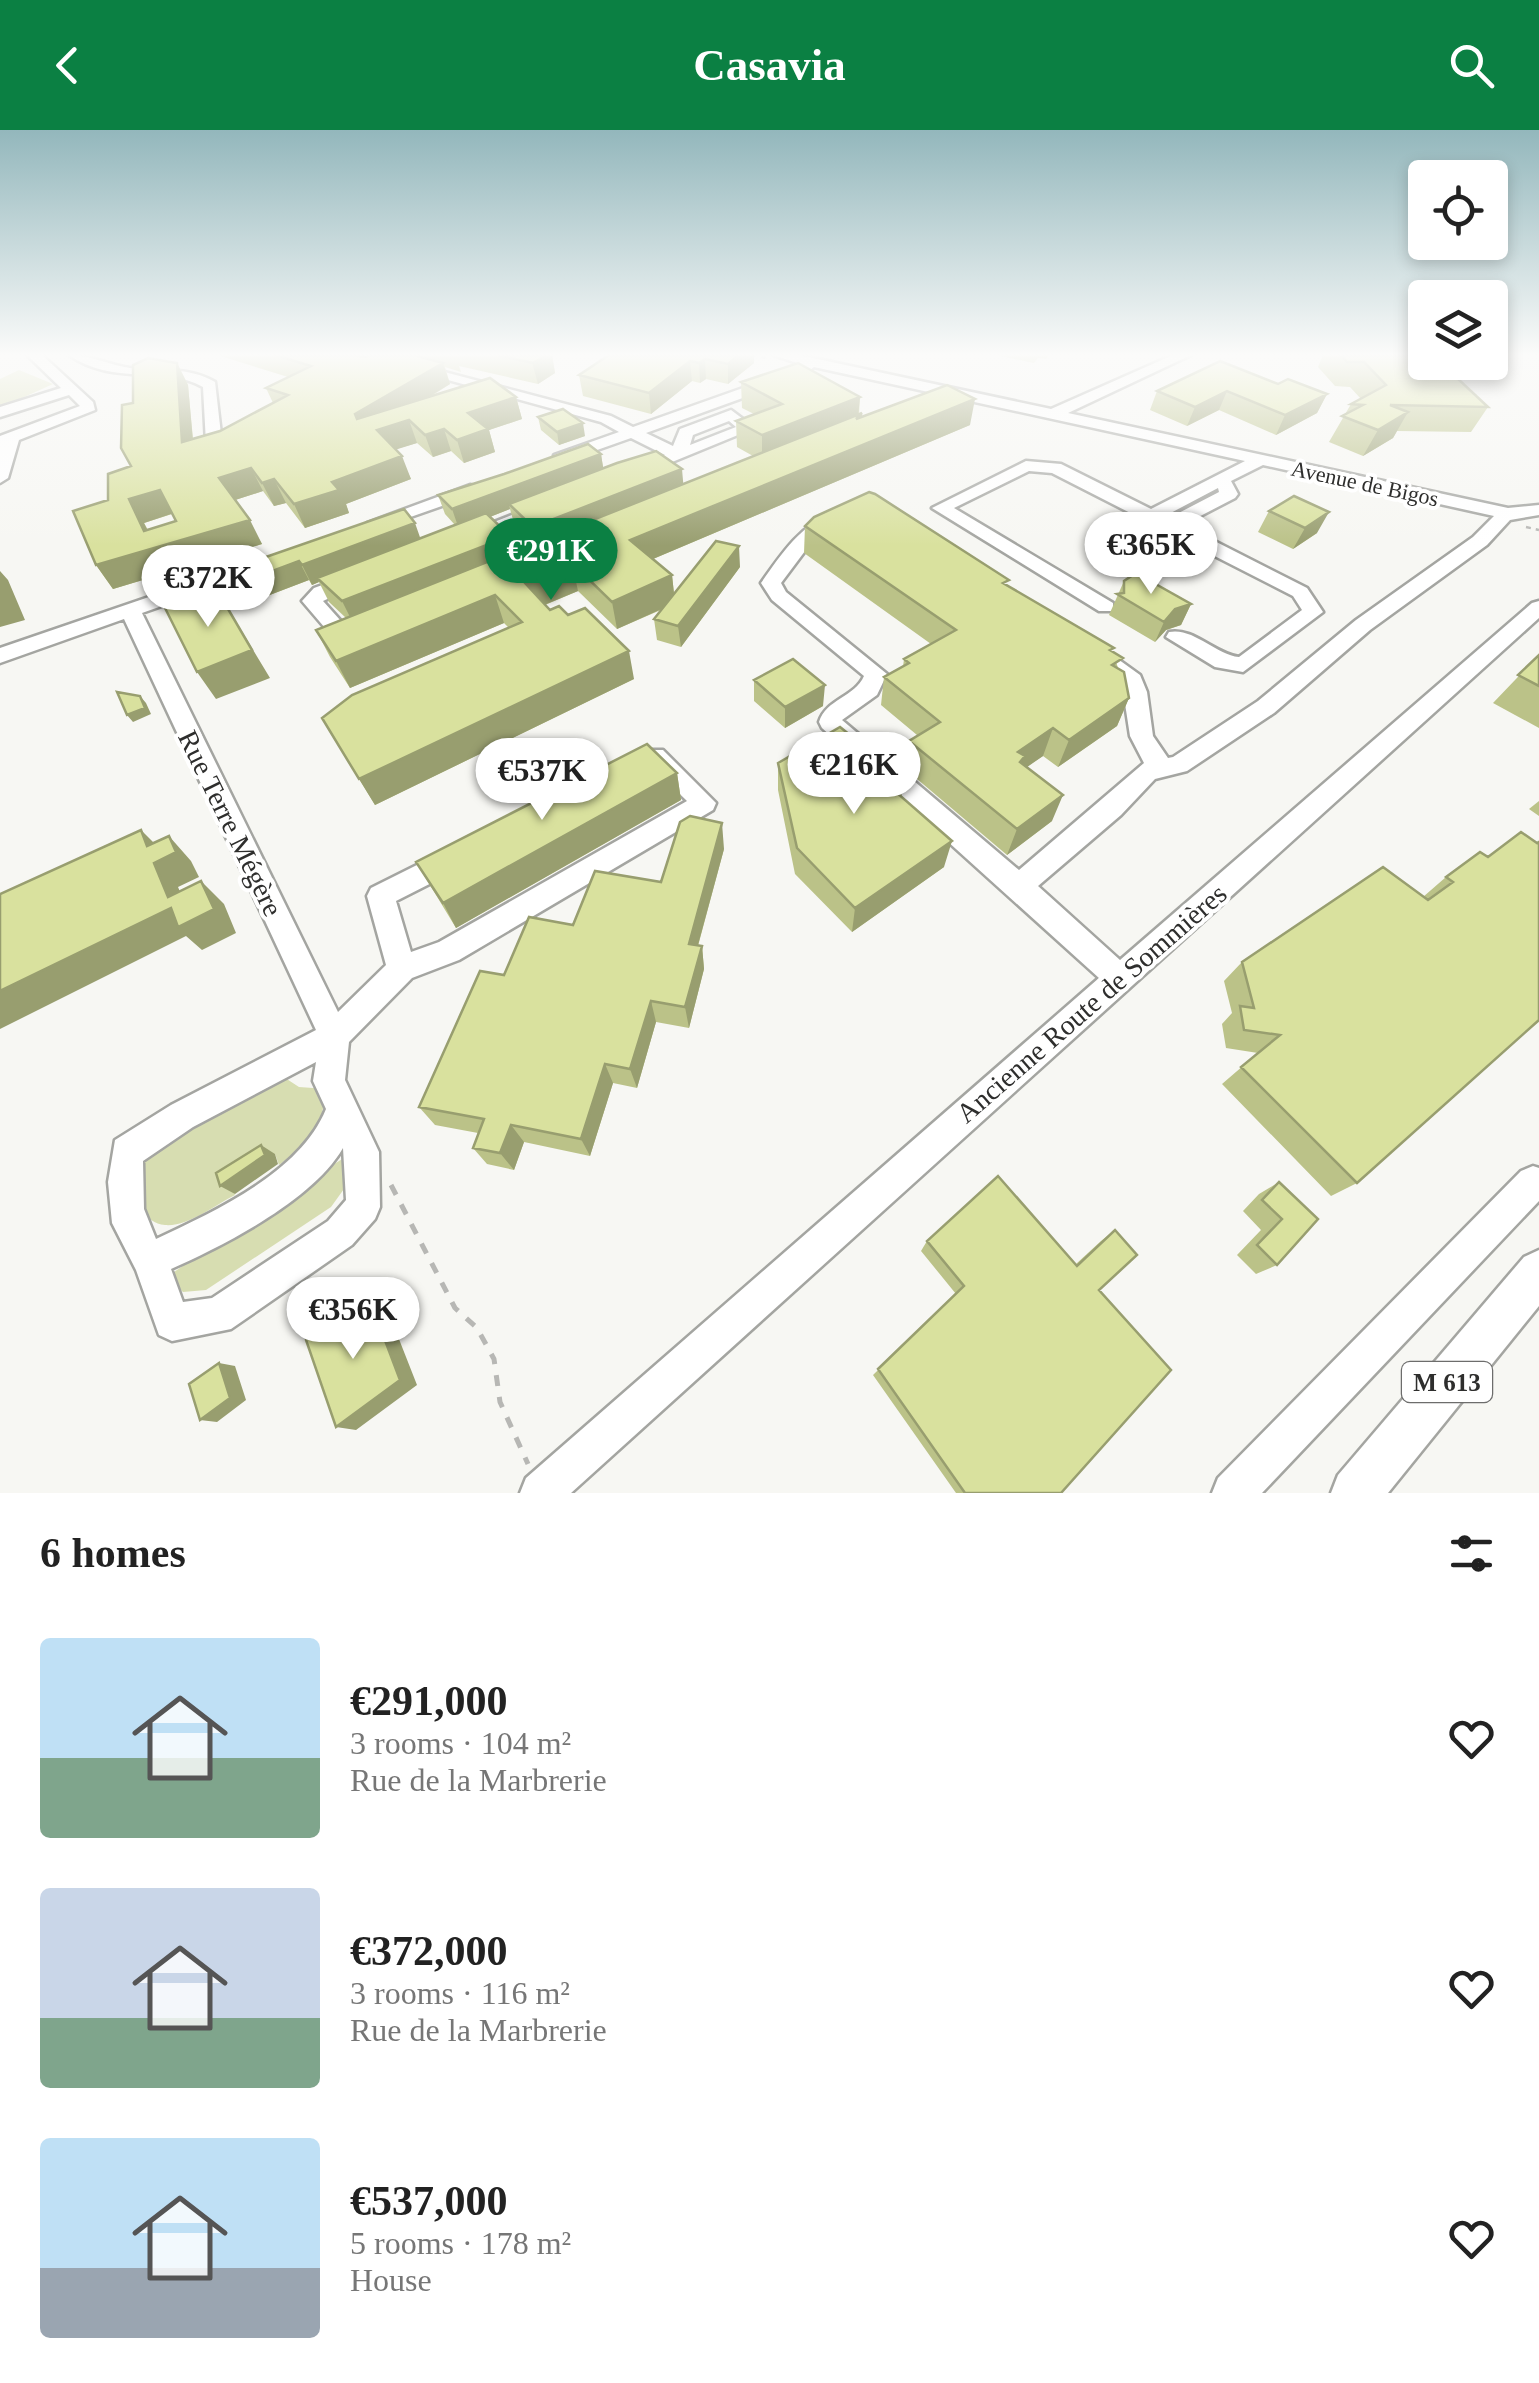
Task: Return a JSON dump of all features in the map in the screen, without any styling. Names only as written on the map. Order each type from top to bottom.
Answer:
[{"type":"main road","name":"M 613","points":[[1356,1493],[1539,1272]]},
{"type":"street","points":[[0,478],[6,439],[61,428],[75,419]]},
{"type":"street","points":[[212,419],[214,442]]},
{"type":"street","points":[[605,419],[631,433],[647,436],[666,464]]},
{"type":"street","points":[[545,463],[671,419]]},
{"type":"street","name":"Avenue de Bigos","points":[[1071,419],[1539,521]]},
{"type":"street","points":[[631,433],[624,442],[627,452],[666,464]]},
{"type":"street","points":[[1151,516],[1204,485],[1223,481],[1261,460]]},
{"type":"street","points":[[614,480],[666,464]]},
{"type":"street","points":[[1106,607],[942,508],[1026,466],[1055,468],[1300,592],[1313,612],[1243,665],[1223,662],[1176,637]]},
{"type":"street","points":[[1170,526],[1229,494],[1223,481]]},
{"type":"street","points":[[362,528],[490,483]]},
{"type":"street","points":[[444,545],[564,499]]},
{"type":"street","points":[[850,510],[804,539],[771,583],[779,596],[876,674],[869,690],[832,715],[830,722],[1120,978]]},
{"type":"street","points":[[1019,886],[1112,808],[1148,771],[1179,765],[1266,707],[1363,625],[1480,541],[1506,514],[1539,510]]},
{"type":"street","points":[[497,525],[535,563]]},
{"type":"street","points":[[0,656],[271,560]]},
{"type":"street","points":[[374,572],[322,592],[312,601],[344,637],[376,628]]},
{"type":"street","name":"Ancienne Route de Sommières","points":[[541,1493],[1539,607]]},
{"type":"street","name":"Rue Terre Mégère","points":[[130,610],[334,1036]]},
{"type":"street","points":[[1068,634],[1132,680],[1144,743],[1150,757],[1163,768]]},
{"type":"street","points":[[334,1036],[329,1080],[362,1152],[363,1207],[340,1233],[218,1316],[172,1322],[150,1260],[132,1239],[124,1183],[126,1152],[182,1116],[334,1036],[402,969],[449,951],[704,804],[656,755],[638,764]]},
{"type":"street","points":[[402,969],[381,896],[467,852]]},
{"type":"street","points":[[150,1260],[198,1240],[302,1169],[328,1143],[342,1109]]},
{"type":"street","points":[[1233,1493],[1537,1182]]},
{"type":"path","points":[[386,1170],[397,1200],[441,1284],[455,1308],[477,1328],[494,1359],[500,1402],[541,1493]]},
{"type":"green space","points":[[279,1074],[299,1087],[327,1089],[318,1125],[308,1141],[279,1165],[275,1154],[230,1182],[235,1195],[192,1219],[165,1225],[146,1215],[135,1182],[145,1150]]},
{"type":"green space","points":[[349,1155],[349,1182],[331,1207],[206,1290],[183,1292],[167,1277],[244,1223],[247,1230],[292,1202],[289,1191]]},
{"type":"building","points":[[122,419],[181,419],[182,442],[220,431],[243,419],[475,419],[488,429],[457,440],[444,429],[425,435],[409,420],[377,430],[402,456],[332,482],[339,490],[294,504],[274,479],[262,483],[251,468],[219,478],[250,520],[96,565],[73,511],[108,500],[108,474],[131,466],[121,448]],"holes":[[[160,490],[176,521],[144,531],[129,499]]]},
{"type":"building","points":[[540,419],[577,419],[583,423],[557,432]]},
{"type":"building","points":[[742,419],[804,419],[762,435],[736,421]]},
{"type":"building","points":[[848,419],[927,419],[630,540],[672,575],[612,602],[572,563],[525,583],[550,610],[559,606],[568,615],[585,608],[629,651],[359,779],[322,718],[352,695],[522,622],[495,595],[336,661],[316,630]]},
{"type":"building","points":[[1349,419],[1397,419],[1378,430]]},
{"type":"building","points":[[588,444],[601,454],[452,509],[438,495],[504,474]]},
{"type":"building","points":[[656,451],[682,469],[533,527],[509,504],[617,463]]},
{"type":"building","points":[[869,492],[1009,580],[1003,583],[1114,648],[1110,650],[1123,658],[1112,665],[1124,672],[1129,698],[1069,740],[1053,728],[1018,752],[1025,756],[1020,762],[1063,795],[1017,829],[909,741],[940,722],[884,677],[909,663],[904,659],[956,630],[805,526],[814,517]]},
{"type":"building","points":[[1294,496],[1329,512],[1305,528],[1269,511]]},
{"type":"building","points":[[404,509],[415,523],[302,565],[299,561],[229,587],[220,573]]},
{"type":"building","points":[[486,513],[510,536],[342,601],[317,578]]},
{"type":"building","points":[[716,541],[739,546],[678,626],[654,619]]},
{"type":"building","points":[[1136,573],[1191,604],[1175,609],[1164,622],[1117,594],[1124,593],[1124,581]]},
{"type":"building","points":[[217,590],[252,650],[197,672],[165,608]]},
{"type":"building","points":[[1539,655],[1539,686],[1518,675]]},
{"type":"building","points":[[793,659],[825,685],[785,707],[754,680]]},
{"type":"building","points":[[117,692],[140,696],[145,708],[127,715]]},
{"type":"building","points":[[840,727],[905,776],[889,786],[952,841],[855,908],[797,848],[778,763]]},
{"type":"building","points":[[647,744],[677,773],[443,903],[416,862]]},
{"type":"building","points":[[690,816],[722,823],[689,944],[702,946],[685,1007],[651,1001],[630,1069],[605,1064],[581,1139],[511,1125],[500,1153],[473,1148],[484,1119],[419,1107],[480,971],[504,975],[529,917],[573,925],[595,871],[661,882],[680,822]]},
{"type":"building","points":[[141,830],[147,846],[169,836],[176,852],[154,863],[168,897],[201,881],[214,909],[178,927],[171,908],[0,991],[0,894]]},
{"type":"building","points":[[1521,832],[1539,842],[1539,1020],[1357,1183],[1241,1067],[1280,1035],[1244,1030],[1240,1006],[1254,1008],[1242,962],[1383,867],[1428,900],[1453,882],[1446,877],[1480,852],[1488,857]]},
{"type":"building","points":[[261,1145],[265,1155],[220,1186],[216,1173]]},
{"type":"building","points":[[998,1176],[1077,1266],[1115,1230],[1137,1255],[1099,1290],[1171,1370],[1061,1493],[965,1493],[878,1369],[964,1286],[927,1241]]},
{"type":"building","points":[[1279,1182],[1318,1219],[1277,1265],[1257,1245],[1282,1219],[1262,1200]]},
{"type":"building","points":[[369,1298],[400,1380],[336,1427],[306,1340]]},
{"type":"building","points":[[219,1363],[230,1398],[200,1420],[189,1384]]}]
